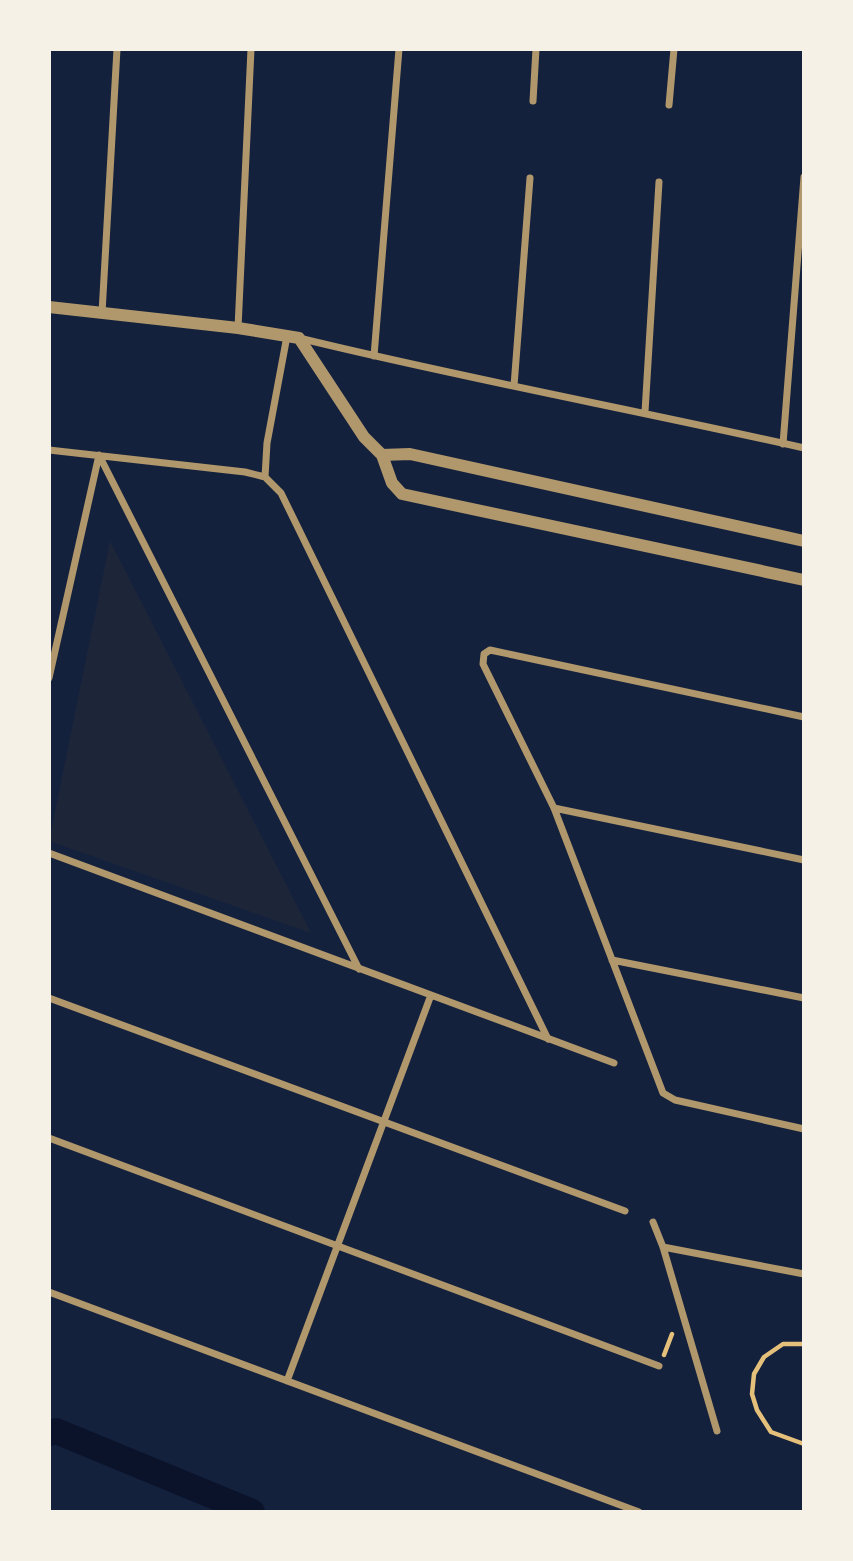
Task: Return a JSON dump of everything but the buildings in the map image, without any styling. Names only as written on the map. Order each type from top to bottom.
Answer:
[{"type":"street","points":[[102,313],[117,49]]},
{"type":"street","points":[[238,328],[251,49]]},
{"type":"street","points":[[374,356],[399,49]]},
{"type":"street","points":[[533,101],[536,49]]},
{"type":"street","points":[[669,105],[674,49]]},
{"type":"street","points":[[783,443],[804,177]]},
{"type":"street","points":[[514,386],[530,178]]},
{"type":"street","points":[[645,412],[659,182]]},
{"type":"street","points":[[49,307],[238,328],[293,337],[804,448]]},
{"type":"street","points":[[293,337],[364,437],[382,455],[392,483],[402,494],[804,580]]},
{"type":"street","points":[[265,477],[267,443],[293,337]]},
{"type":"street","points":[[49,450],[245,472],[265,477],[281,493],[548,1039]]},
{"type":"street","points":[[382,455],[410,454],[804,541]]},
{"type":"street","points":[[49,678],[99,455]]},
{"type":"street","points":[[99,455],[359,969]]},
{"type":"street","points":[[804,717],[490,650],[484,654],[483,664],[554,808],[663,1093],[675,1100],[804,1129]]},
{"type":"street","points":[[554,808],[804,860]]},
{"type":"street","points":[[49,853],[614,1063]]},
{"type":"street","points":[[612,960],[804,998]]},
{"type":"street","points":[[287,1381],[431,995]]},
{"type":"street","points":[[49,998],[625,1211]]},
{"type":"street","points":[[49,1138],[659,1366]]},
{"type":"street","points":[[653,1222],[663,1247],[717,1431]]},
{"type":"street","points":[[663,1247],[804,1274]]},
{"type":"street","points":[[49,1292],[639,1512]]},
{"type":"path","points":[[659,1366],[674,1328]]},
{"type":"path","points":[[804,1344],[783,1344],[764,1357],[754,1374],[752,1394],[757,1410],[771,1432],[804,1444]]},
{"type":"shaded area","points":[[110,541],[311,933],[49,841]]},
{"type":"waterway","points":[[49,1433],[56,1431],[252,1512]]}]
